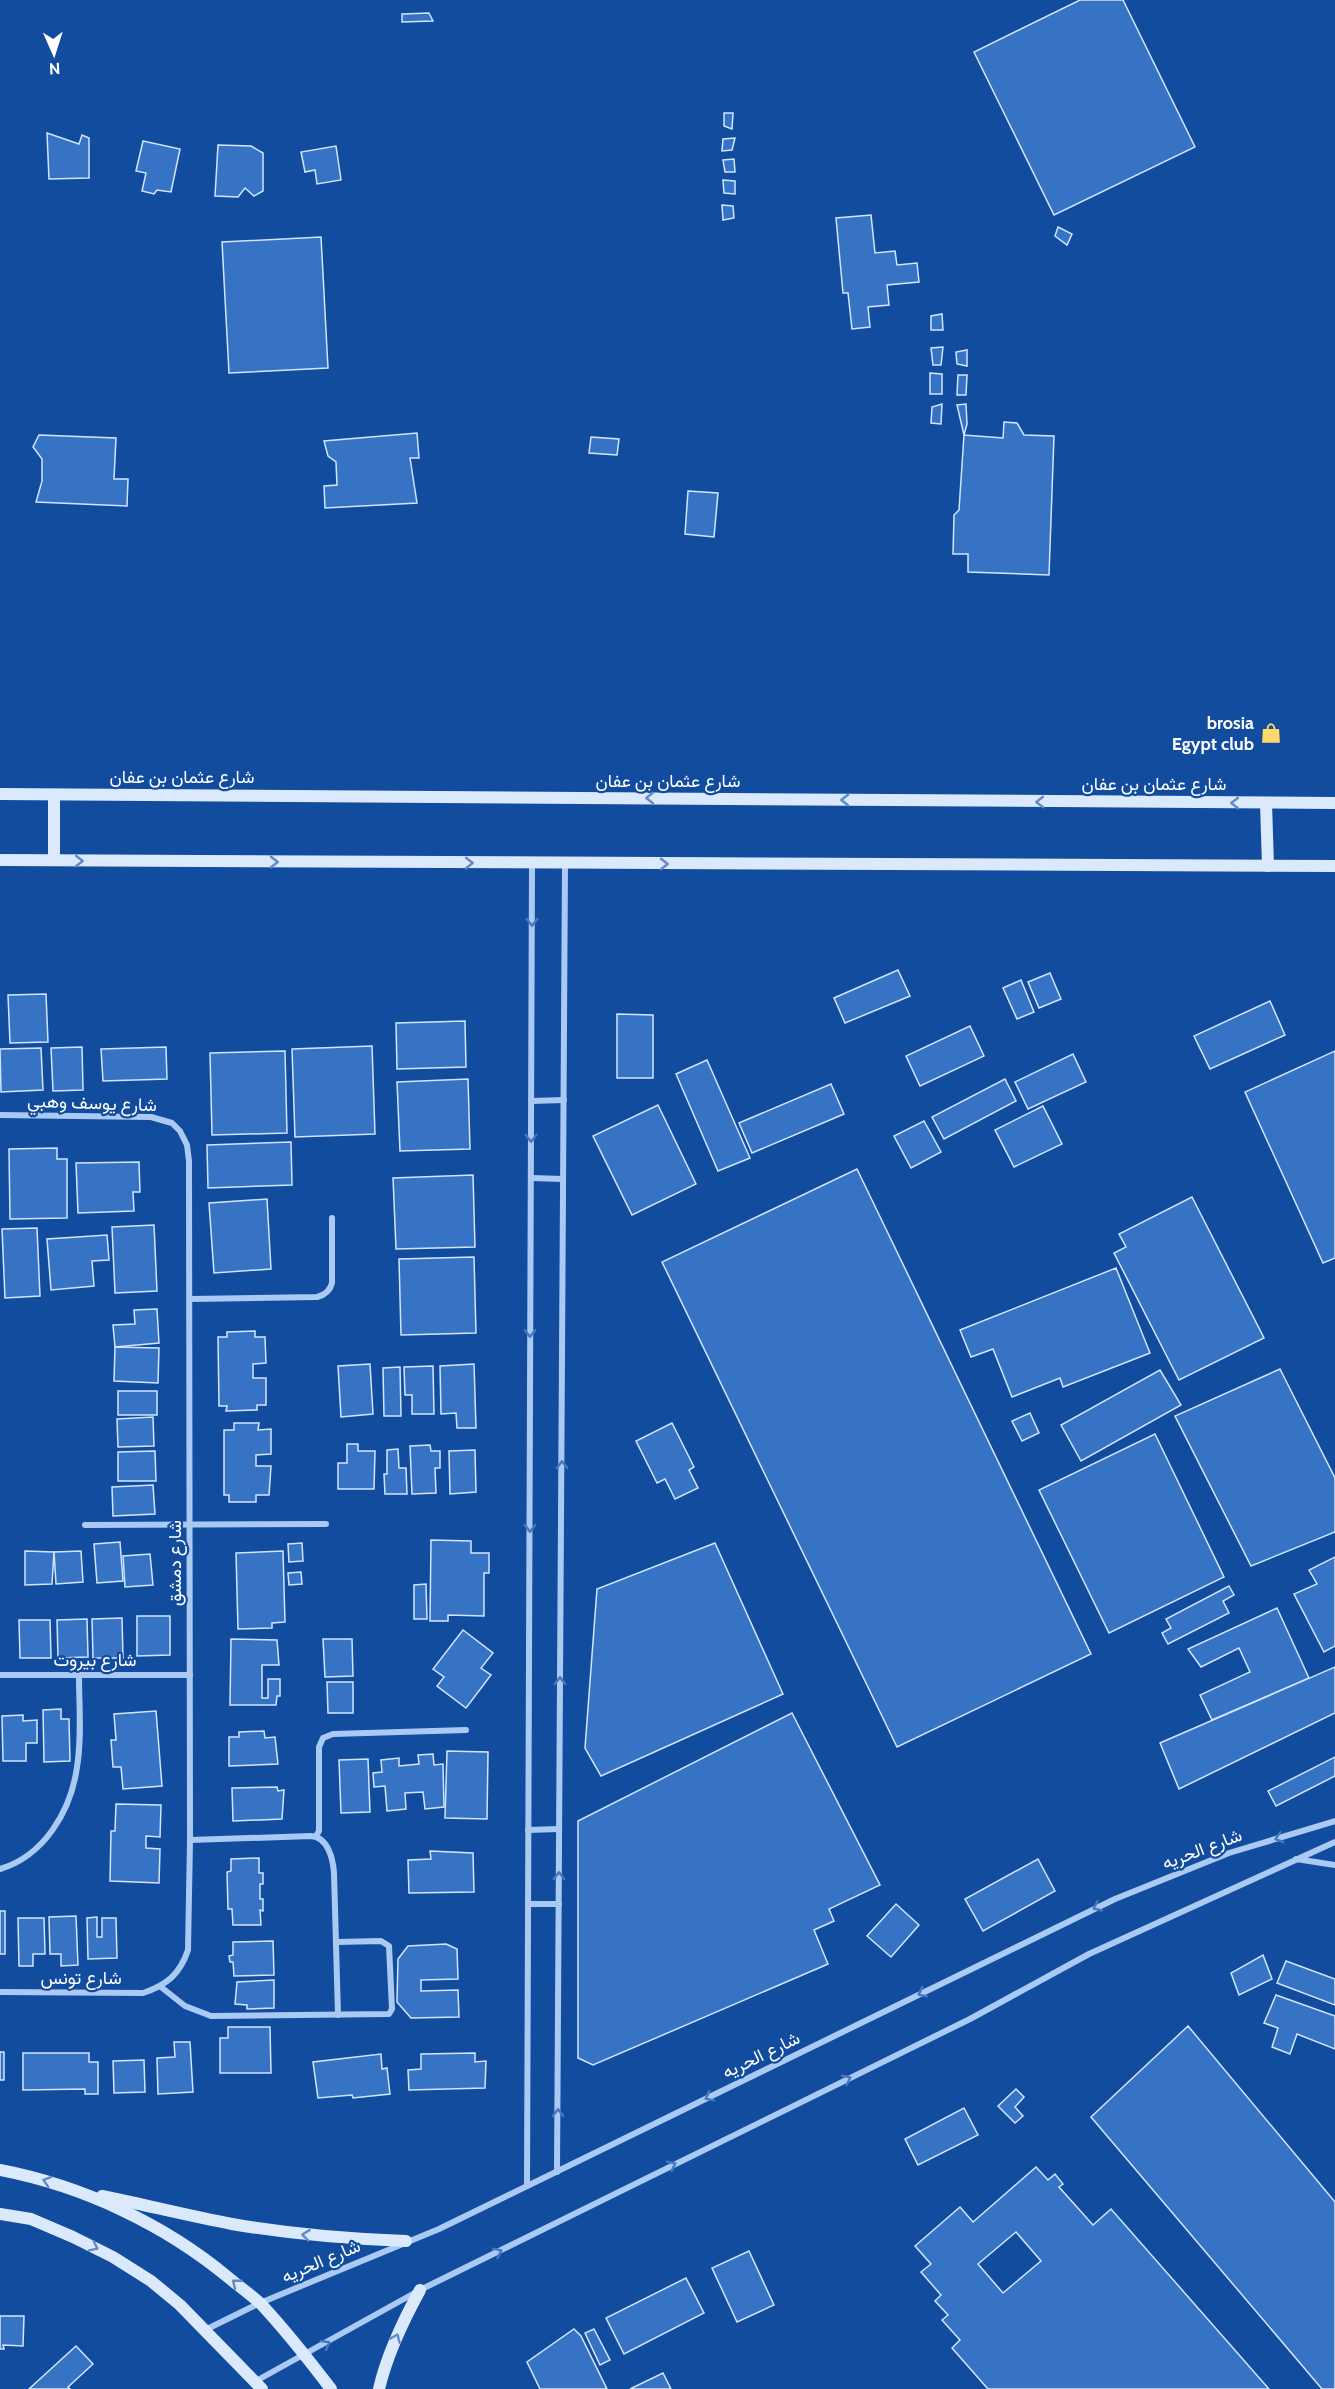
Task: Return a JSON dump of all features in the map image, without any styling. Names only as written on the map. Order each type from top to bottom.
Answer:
[{"type":"main road","name":"شارع عثمان بن عفان","points":[[0,794],[1335,803]]},
{"type":"main road","points":[[54,795],[54,860]]},
{"type":"main road","points":[[1266,803],[1268,866]]},
{"type":"main road","points":[[0,860],[1335,866]]},
{"type":"main road","points":[[0,2170],[34,2176],[84,2193],[269,2230],[337,2238],[406,2241]]},
{"type":"main road","points":[[84,2193],[145,2222],[199,2253],[260,2303],[331,2389]]},
{"type":"main road","points":[[0,2214],[31,2219],[113,2257],[152,2281],[180,2305],[259,2385]]},
{"type":"main road","points":[[379,2389],[391,2350],[420,2290]]},
{"type":"street","points":[[527,2186],[532,864]]},
{"type":"street","points":[[557,2172],[565,864]]},
{"type":"street","points":[[531,1101],[564,1100]]},
{"type":"street","name":"شارع يوسف وهبي","points":[[0,1115],[152,1117],[172,1123],[180,1131]]},
{"type":"street","name":"شارع دمشق","points":[[160,1987],[178,1972],[188,1950],[190,1840],[189,1154],[180,1131]]},
{"type":"street","points":[[531,1178],[563,1179]]},
{"type":"street","points":[[190,1299],[323,1295],[328,1292],[332,1283],[332,1218]]},
{"type":"street","points":[[85,1525],[326,1524]]},
{"type":"street","name":"شارع بيروت","points":[[0,1675],[190,1675]]},
{"type":"street","points":[[0,1869],[24,1858],[40,1845],[53,1828],[69,1799],[78,1768],[79,1675]]},
{"type":"street","points":[[316,1836],[319,1831],[319,1747],[323,1738],[333,1734],[466,1730]]},
{"type":"street","name":"شارع الحريه","points":[[204,2330],[260,2303],[439,2229],[1115,1899],[1229,1853],[1335,1821]]},
{"type":"street","points":[[528,1830],[559,1829]]},
{"type":"street","points":[[190,1840],[316,1836],[328,1848],[333,1864],[338,2015]]},
{"type":"street","points":[[259,2385],[305,2355],[420,2290],[970,2019],[1089,1954],[1335,1842]]},
{"type":"street","points":[[1296,1859],[1335,1865]]},
{"type":"street","points":[[528,1904],[559,1904]]},
{"type":"street","points":[[160,1987],[185,2006],[211,2016],[389,2014],[392,2009],[391,1949],[384,1942],[336,1942]]},
{"type":"street","name":"شارع تونس","points":[[0,1992],[135,1993],[160,1987]]},
{"type":"building","points":[[1080,0],[1123,0],[1195,147],[1054,215],[974,52]]},
{"type":"building","points":[[429,13],[433,21],[402,22],[402,14]]},
{"type":"building","points":[[724,113],[733,113],[732,129],[724,126]]},
{"type":"building","points":[[47,133],[79,144],[82,135],[89,138],[89,178],[49,179]]},
{"type":"building","points":[[735,138],[732,150],[722,151],[723,139]]},
{"type":"building","points":[[143,141],[180,149],[171,192],[157,190],[154,194],[142,191],[146,173],[136,171]]},
{"type":"building","points":[[218,145],[251,146],[263,153],[263,191],[254,196],[245,188],[238,197],[215,196]]},
{"type":"building","points":[[336,146],[341,180],[317,184],[315,170],[305,172],[301,152]]},
{"type":"building","points":[[734,159],[735,172],[725,172],[723,160]]},
{"type":"building","points":[[723,180],[735,181],[735,194],[724,193]]},
{"type":"building","points":[[722,205],[733,206],[734,218],[723,220]]},
{"type":"building","points":[[871,215],[875,253],[895,251],[897,265],[917,263],[919,282],[887,285],[889,305],[868,307],[870,327],[852,329],[848,293],[843,293],[836,218]]},
{"type":"building","points":[[1058,227],[1072,234],[1067,245],[1055,236]]},
{"type":"building","points":[[321,237],[328,368],[229,373],[222,242]]},
{"type":"building","points":[[942,314],[943,330],[931,330],[931,316]]},
{"type":"building","points":[[943,347],[941,365],[933,365],[931,348]]},
{"type":"building","points":[[967,350],[967,366],[957,364],[956,352]]},
{"type":"building","points":[[930,373],[942,374],[942,394],[930,394]]},
{"type":"building","points":[[958,375],[967,375],[966,395],[957,395]]},
{"type":"building","points":[[942,404],[941,424],[931,423],[932,407]]},
{"type":"building","points":[[966,404],[967,424],[964,435],[957,405]]},
{"type":"building","points":[[1004,422],[1017,423],[1024,435],[1054,436],[1049,575],[968,572],[968,554],[953,554],[954,515],[959,510],[964,435],[1003,438]]},
{"type":"building","points":[[417,433],[419,458],[410,458],[417,503],[325,508],[324,486],[337,485],[336,462],[328,456],[324,441]]},
{"type":"building","points":[[39,435],[116,438],[114,479],[128,479],[127,506],[36,502],[42,481],[42,459],[33,447]]},
{"type":"building","points":[[591,437],[619,439],[617,455],[589,453]]},
{"type":"building","points":[[688,491],[718,493],[714,537],[685,534]]},
{"type":"building","points":[[898,970],[910,996],[845,1023],[834,998]]},
{"type":"building","points":[[1050,973],[1061,999],[1039,1008],[1028,982]]},
{"type":"building","points":[[1021,980],[1034,1012],[1017,1019],[1003,988]]},
{"type":"building","points":[[46,994],[48,1042],[10,1043],[8,995]]},
{"type":"building","points":[[1270,1001],[1285,1035],[1210,1069],[1194,1036]]},
{"type":"building","points":[[617,1014],[653,1015],[653,1078],[617,1078]]},
{"type":"building","points":[[465,1021],[466,1067],[397,1069],[396,1023]]},
{"type":"building","points":[[970,1026],[984,1056],[920,1086],[906,1056]]},
{"type":"building","points":[[372,1046],[375,1134],[295,1137],[292,1049]]},
{"type":"building","points":[[82,1047],[83,1090],[53,1091],[51,1048]]},
{"type":"building","points":[[166,1047],[167,1079],[103,1081],[101,1049]]},
{"type":"building","points":[[41,1048],[43,1090],[1,1092],[0,1049]]},
{"type":"building","points":[[285,1051],[287,1133],[212,1135],[210,1053]]},
{"type":"building","points":[[1335,1051],[1335,1258],[1323,1263],[1245,1092]]},
{"type":"building","points":[[1073,1054],[1086,1082],[1028,1109],[1015,1082]]},
{"type":"building","points":[[707,1060],[750,1158],[718,1171],[676,1074]]},
{"type":"building","points":[[468,1079],[470,1149],[400,1151],[397,1082]]},
{"type":"building","points":[[1005,1079],[1016,1101],[944,1139],[932,1117]]},
{"type":"building","points":[[831,1084],[844,1114],[752,1153],[739,1123]]},
{"type":"building","points":[[658,1105],[696,1184],[632,1215],[593,1136]]},
{"type":"building","points":[[1043,1106],[1062,1144],[1014,1167],[995,1130]]},
{"type":"building","points":[[924,1121],[941,1152],[911,1168],[894,1136]]},
{"type":"building","points":[[291,1142],[292,1185],[208,1188],[207,1145]]},
{"type":"building","points":[[57,1148],[57,1159],[67,1159],[67,1218],[10,1219],[9,1149]]},
{"type":"building","points":[[139,1162],[140,1192],[133,1192],[134,1211],[78,1213],[76,1163]]},
{"type":"building","points":[[857,1169],[1091,1654],[897,1747],[662,1262]]},
{"type":"building","points":[[473,1175],[475,1247],[396,1249],[393,1178]]},
{"type":"building","points":[[1192,1197],[1264,1338],[1179,1380],[1114,1253],[1126,1247],[1119,1234]]},
{"type":"building","points":[[267,1199],[271,1269],[214,1273],[209,1203]]},
{"type":"building","points":[[154,1225],[157,1291],[115,1293],[112,1227]]},
{"type":"building","points":[[37,1228],[40,1296],[5,1298],[2,1229]]},
{"type":"building","points":[[107,1235],[109,1260],[92,1261],[94,1286],[51,1290],[47,1239]]},
{"type":"building","points":[[474,1257],[476,1333],[401,1335],[399,1259]]},
{"type":"building","points":[[1116,1268],[1150,1353],[1063,1387],[1060,1378],[1012,1397],[993,1349],[971,1357],[960,1330]]},
{"type":"building","points":[[157,1309],[159,1343],[115,1347],[113,1325],[135,1324],[134,1310]]},
{"type":"building","points":[[255,1331],[255,1337],[265,1337],[266,1363],[253,1364],[253,1378],[266,1378],[266,1405],[257,1405],[257,1410],[226,1411],[227,1406],[219,1406],[218,1337],[227,1337],[227,1332]]},
{"type":"building","points":[[115,1347],[159,1348],[158,1383],[114,1381]]},
{"type":"building","points":[[370,1364],[373,1414],[341,1417],[338,1366]]},
{"type":"building","points":[[474,1364],[476,1428],[457,1428],[456,1413],[441,1414],[440,1366]]},
{"type":"building","points":[[433,1366],[434,1414],[412,1414],[412,1395],[405,1395],[404,1367]]},
{"type":"building","points":[[400,1367],[401,1416],[384,1416],[383,1368]]},
{"type":"building","points":[[1280,1369],[1335,1478],[1335,1532],[1251,1566],[1175,1416]]},
{"type":"building","points":[[1160,1370],[1181,1405],[1081,1461],[1061,1425]]},
{"type":"building","points":[[118,1391],[157,1391],[157,1415],[118,1415]]},
{"type":"building","points":[[1030,1413],[1039,1433],[1022,1441],[1012,1421]]},
{"type":"building","points":[[153,1417],[154,1446],[118,1447],[117,1419]]},
{"type":"building","points":[[234,1423],[259,1423],[258,1430],[271,1429],[271,1454],[256,1455],[256,1466],[271,1466],[269,1495],[256,1495],[256,1502],[229,1502],[229,1495],[224,1495],[224,1430],[234,1430]]},
{"type":"building","points":[[672,1423],[694,1467],[689,1470],[698,1488],[675,1499],[665,1479],[657,1483],[636,1441]]},
{"type":"building","points":[[1155,1434],[1224,1577],[1109,1633],[1039,1490]]},
{"type":"building","points":[[347,1444],[358,1444],[358,1451],[375,1451],[374,1489],[338,1489],[338,1463],[347,1463]]},
{"type":"building","points":[[430,1445],[431,1451],[440,1451],[440,1468],[435,1468],[436,1493],[412,1494],[410,1446]]},
{"type":"building","points":[[398,1449],[399,1468],[406,1468],[407,1494],[385,1494],[384,1474],[387,1474],[387,1450]]},
{"type":"building","points":[[475,1450],[476,1492],[450,1494],[449,1451]]},
{"type":"building","points":[[155,1451],[156,1481],[118,1481],[118,1452]]},
{"type":"building","points":[[153,1485],[155,1514],[113,1516],[112,1487]]},
{"type":"building","points":[[431,1540],[471,1541],[471,1553],[489,1553],[489,1573],[484,1573],[484,1616],[448,1615],[448,1621],[430,1621]]},
{"type":"building","points":[[120,1542],[123,1581],[97,1583],[94,1544]]},
{"type":"building","points":[[302,1543],[303,1561],[289,1562],[288,1544]]},
{"type":"building","points":[[715,1543],[783,1694],[601,1776],[585,1748],[597,1589]]},
{"type":"building","points":[[25,1551],[54,1552],[52,1584],[25,1585]]},
{"type":"building","points":[[81,1551],[83,1582],[56,1584],[54,1552]]},
{"type":"building","points":[[283,1551],[285,1622],[272,1623],[272,1628],[238,1629],[236,1553]]},
{"type":"building","points":[[150,1554],[153,1585],[125,1587],[123,1556]]},
{"type":"building","points":[[1335,1557],[1335,1646],[1324,1652],[1294,1594],[1317,1584],[1309,1570]]},
{"type":"building","points":[[301,1572],[302,1584],[289,1585],[288,1573]]},
{"type":"building","points":[[426,1584],[427,1619],[414,1619],[414,1585]]},
{"type":"building","points":[[1229,1586],[1234,1595],[1223,1601],[1229,1613],[1168,1644],[1162,1633],[1171,1628],[1166,1619]]},
{"type":"building","points":[[1277,1608],[1309,1678],[1212,1720],[1200,1695],[1250,1672],[1239,1648],[1201,1667],[1188,1649]]},
{"type":"building","points":[[137,1616],[170,1616],[170,1655],[137,1656]]},
{"type":"building","points":[[122,1618],[123,1658],[93,1658],[92,1619]]},
{"type":"building","points":[[87,1619],[88,1657],[58,1658],[57,1620]]},
{"type":"building","points":[[19,1620],[50,1620],[51,1658],[20,1658]]},
{"type":"building","points":[[463,1630],[493,1653],[481,1668],[491,1675],[466,1708],[437,1686],[444,1677],[433,1669]]},
{"type":"building","points":[[231,1639],[277,1640],[279,1665],[262,1665],[262,1698],[268,1698],[268,1679],[280,1679],[280,1696],[277,1696],[276,1705],[230,1705]]},
{"type":"building","points":[[323,1639],[352,1639],[353,1676],[325,1677]]},
{"type":"building","points":[[1335,1667],[1335,1713],[1179,1789],[1160,1743]]},
{"type":"building","points":[[327,1682],[353,1682],[353,1713],[328,1713]]},
{"type":"building","points":[[61,1709],[61,1719],[69,1719],[70,1761],[44,1762],[43,1710]]},
{"type":"building","points":[[156,1711],[162,1786],[123,1789],[121,1767],[113,1767],[111,1740],[116,1740],[114,1714]]},
{"type":"building","points":[[792,1713],[880,1885],[829,1909],[834,1921],[814,1930],[828,1964],[593,2065],[578,2058],[578,1821]]},
{"type":"building","points":[[23,1715],[23,1721],[37,1720],[37,1743],[26,1743],[26,1761],[3,1761],[2,1716]]},
{"type":"building","points":[[264,1731],[265,1738],[275,1737],[278,1764],[229,1766],[229,1737],[239,1737],[239,1732]]},
{"type":"building","points":[[447,1751],[488,1752],[487,1819],[445,1818]]},
{"type":"building","points":[[433,1754],[434,1765],[443,1764],[444,1807],[425,1809],[423,1792],[405,1793],[406,1809],[387,1811],[385,1786],[374,1787],[373,1773],[382,1772],[381,1760],[399,1758],[399,1766],[419,1764],[418,1755]]},
{"type":"building","points":[[1335,1757],[1335,1776],[1276,1806],[1268,1791]]},
{"type":"building","points":[[368,1759],[370,1812],[341,1813],[339,1760]]},
{"type":"building","points":[[277,1787],[278,1791],[284,1790],[282,1819],[233,1821],[232,1788]]},
{"type":"building","points":[[116,1804],[161,1805],[160,1837],[146,1836],[146,1848],[160,1849],[159,1883],[110,1881],[111,1831],[115,1831]]},
{"type":"building","points":[[430,1851],[473,1853],[474,1892],[409,1893],[408,1860],[431,1859]]},
{"type":"building","points":[[259,1858],[259,1873],[263,1873],[263,1884],[260,1884],[260,1899],[263,1899],[263,1911],[260,1910],[261,1925],[233,1925],[232,1909],[228,1909],[227,1872],[231,1871],[231,1859]]},
{"type":"building","points":[[1038,1859],[1055,1891],[983,1931],[965,1899]]},
{"type":"building","points":[[896,1904],[919,1925],[891,1957],[867,1936]]},
{"type":"building","points":[[0,1911],[5,1911],[5,1954],[0,1954]]},
{"type":"building","points":[[76,1916],[78,1965],[61,1966],[61,1954],[50,1954],[49,1917]]},
{"type":"building","points":[[97,1917],[97,1937],[102,1937],[102,1918],[116,1918],[117,1958],[88,1959],[87,1918]]},
{"type":"building","points":[[18,1918],[44,1918],[45,1954],[33,1954],[33,1966],[19,1966]]},
{"type":"building","points":[[273,1941],[274,1975],[234,1976],[233,1962],[230,1962],[229,1956],[233,1955],[233,1942]]},
{"type":"building","points":[[446,1944],[457,1949],[458,1979],[421,1980],[421,1991],[458,1990],[459,2017],[411,2018],[397,2002],[398,1959],[408,1946]]},
{"type":"building","points":[[1263,1955],[1272,1979],[1239,1995],[1231,1973]]},
{"type":"building","points":[[1286,1961],[1335,1979],[1335,2005],[1277,1983]]},
{"type":"building","points":[[274,1980],[274,2008],[247,2009],[247,2005],[235,2004],[237,1982]]},
{"type":"building","points":[[1276,1995],[1335,2016],[1335,2049],[1297,2034],[1290,2054],[1272,2047],[1278,2028],[1264,2023]]},
{"type":"building","points":[[1188,2026],[1335,2202],[1335,2389],[1322,2389],[1091,2117]]},
{"type":"building","points":[[228,2027],[270,2027],[271,2073],[220,2073],[220,2038],[228,2038]]},
{"type":"building","points":[[174,2042],[190,2042],[193,2092],[158,2094],[157,2058],[175,2057]]},
{"type":"building","points":[[0,2052],[4,2052],[4,2080],[0,2080]]},
{"type":"building","points":[[23,2053],[89,2053],[89,2062],[98,2062],[98,2094],[85,2094],[85,2089],[23,2090]]},
{"type":"building","points":[[475,2053],[475,2062],[486,2061],[485,2088],[409,2090],[408,2070],[421,2069],[421,2054]]},
{"type":"building","points":[[381,2054],[382,2069],[387,2068],[390,2094],[353,2098],[352,2095],[318,2098],[313,2062]]},
{"type":"building","points":[[144,2060],[145,2092],[114,2093],[113,2061]]},
{"type":"building","points":[[1016,2089],[1024,2097],[1015,2107],[1023,2116],[1015,2123],[998,2106]]},
{"type":"building","points":[[964,2108],[978,2135],[918,2165],[905,2139]]},
{"type":"building","points":[[1036,2167],[1048,2180],[1055,2174],[1063,2184],[1059,2187],[1093,2225],[1111,2209],[1269,2389],[988,2389],[952,2348],[960,2340],[942,2320],[948,2315],[935,2301],[941,2295],[921,2272],[931,2264],[915,2246],[960,2207],[973,2222]],"holes":[[[1016,2232],[1041,2261],[1003,2293],[978,2264]]]},
{"type":"building","points":[[749,2251],[774,2305],[737,2322],[712,2268]]},
{"type":"building","points":[[686,2278],[704,2313],[624,2354],[606,2318]]},
{"type":"building","points":[[0,2316],[24,2316],[23,2346],[3,2345],[4,2349],[0,2349]]},
{"type":"building","points":[[574,2329],[581,2336],[607,2389],[540,2389],[527,2362]]},
{"type":"building","points":[[594,2329],[610,2360],[600,2365],[585,2333]]},
{"type":"building","points":[[76,2346],[93,2364],[68,2387],[70,2389],[29,2389]]},
{"type":"building","points":[[663,2373],[671,2389],[630,2389]]},
{"type":"place","name":"brosia Egypt club","points":[[1271,733]]}]
